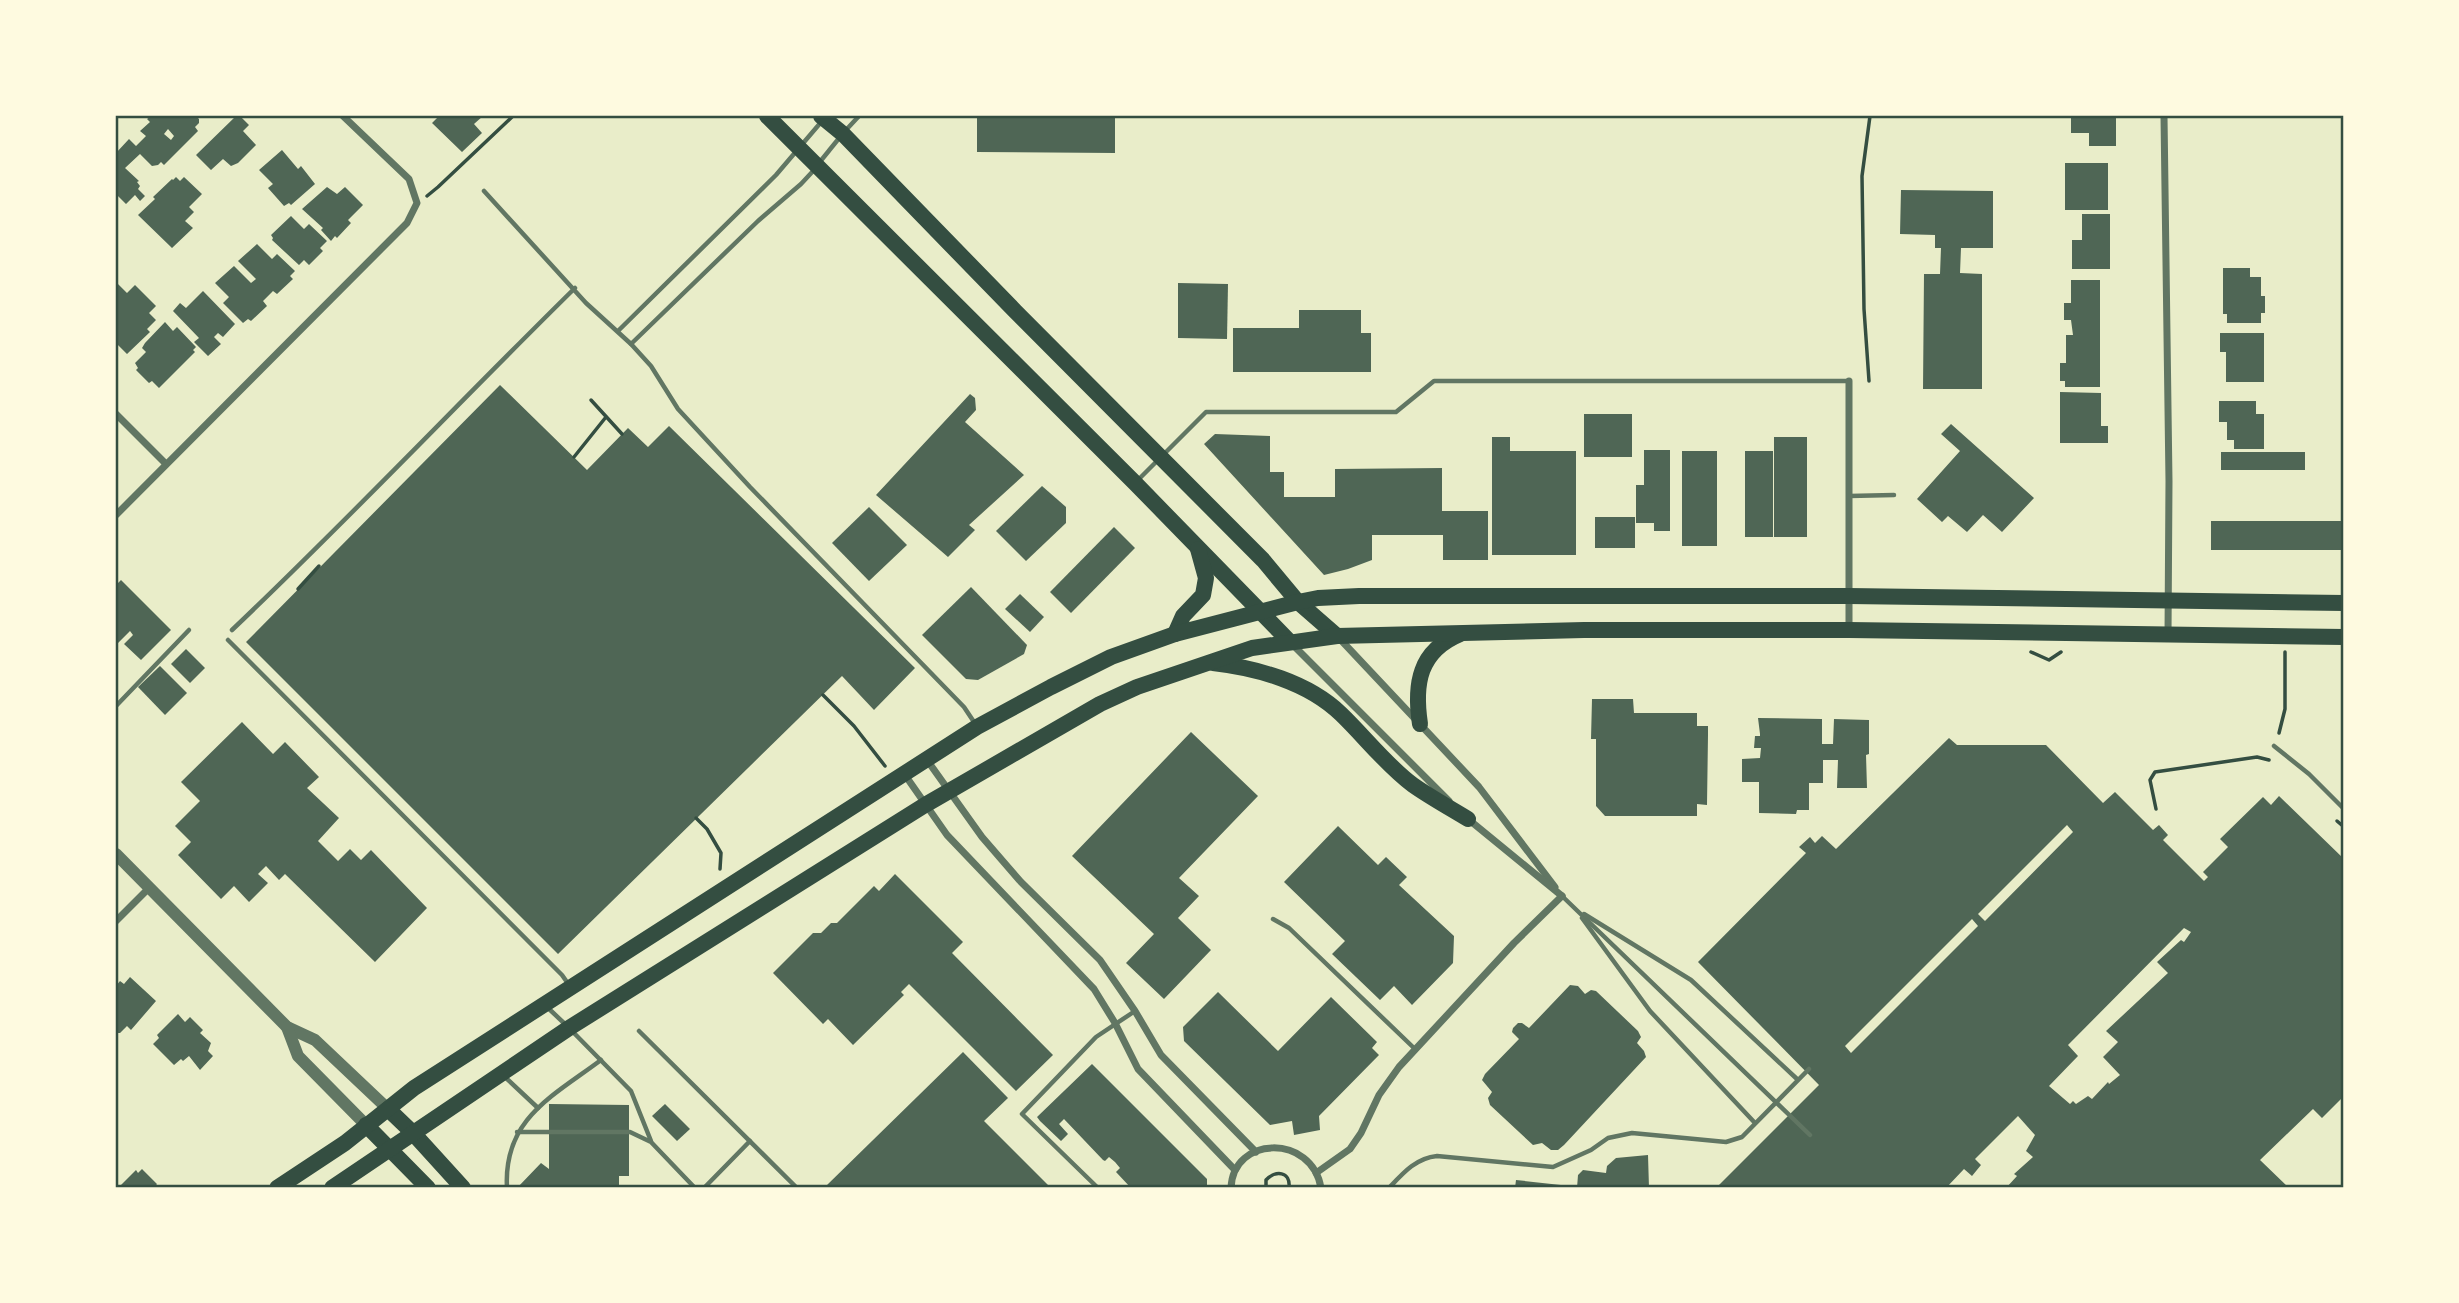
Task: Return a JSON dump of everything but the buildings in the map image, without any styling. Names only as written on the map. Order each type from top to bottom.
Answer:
[{"type":"main road","points":[[767,116],[1135,483],[1289,642]]},
{"type":"main road","points":[[824,116],[1263,560],[1298,602],[1337,636]]},
{"type":"main road","points":[[1175,634],[1183,616],[1203,594],[1206,578],[1198,548]]},
{"type":"main road","points":[[277,1188],[345,1143],[414,1088],[977,727],[1111,657],[1175,634],[1298,602],[1359,596],[1849,596],[2343,603]]},
{"type":"main road","points":[[332,1188],[569,1028],[925,805],[1100,704],[1137,687],[1252,648],[1337,636],[1466,631],[1849,630],[2343,637]]},
{"type":"main road","points":[[1420,724],[1416,698],[1419,677],[1430,656],[1445,640],[1466,631]]},
{"type":"main road","points":[[1208,663],[1244,667],[1263,673],[1306,690],[1323,700],[1338,711],[1412,784],[1468,819]]},
{"type":"main road","points":[[388,1109],[463,1188]]},
{"type":"main road","points":[[366,1125],[428,1188]]},
{"type":"street","points":[[116,515],[407,223],[416,203],[409,178],[342,116]]},
{"type":"street","points":[[2165,116],[2168,636]]},
{"type":"street","points":[[1849,381],[1849,630]]},
{"type":"street","points":[[116,414],[165,463]]},
{"type":"street","points":[[1337,636],[1479,787],[1562,896]]},
{"type":"street","points":[[1289,642],[1468,819],[1562,896]]},
{"type":"street","points":[[927,760],[982,837],[1021,881],[1100,960],[1136,1011],[1160,1055],[1256,1152]]},
{"type":"street","points":[[905,775],[947,835],[1094,989],[1138,1069],[1235,1170]]},
{"type":"street","points":[[116,854],[287,1027],[315,1040],[388,1109]]},
{"type":"street","points":[[116,921],[148,889]]},
{"type":"street","points":[[1317,1173],[1350,1149],[1361,1133],[1379,1095],[1415,1049],[1562,896]]},
{"type":"street","points":[[287,1027],[298,1056],[366,1125]]},
{"type":"street","points":[[1231,1188],[1235,1170],[1248,1157],[1267,1148],[1284,1147],[1301,1155],[1317,1173],[1321,1188]]},
{"type":"lane","points":[[618,331],[776,175],[824,116]]},
{"type":"lane","points":[[631,344],[758,221],[802,184],[859,116]]},
{"type":"lane","points":[[485,191],[586,303],[618,331],[651,366],[678,409],[788,527],[964,707],[977,727]]},
{"type":"lane","points":[[232,630],[309,557],[386,476],[575,288]]},
{"type":"lane","points":[[1135,483],[1206,412],[1396,412],[1434,381],[1849,381]]},
{"type":"lane","points":[[1849,496],[1895,495]]},
{"type":"lane","points":[[116,706],[189,630]]},
{"type":"lane","points":[[228,640],[552,965],[570,987]]},
{"type":"lane","points":[[2274,746],[2309,774],[2343,808]]},
{"type":"lane","points":[[1562,896],[1810,1135]]},
{"type":"lane","points":[[1575,908],[1691,980],[1797,1079]]},
{"type":"lane","points":[[1575,908],[1650,1011],[1755,1123]]},
{"type":"lane","points":[[1273,919],[1289,928],[1415,1049]]},
{"type":"lane","points":[[544,1004],[631,1091],[651,1142]]},
{"type":"lane","points":[[1098,1188],[1022,1114],[1096,1037],[1136,1011]]},
{"type":"lane","points":[[639,1031],[797,1188]]},
{"type":"lane","points":[[507,1188],[509,1151],[517,1132],[538,1108],[601,1060]]},
{"type":"lane","points":[[1389,1188],[1406,1170],[1424,1157],[1553,1167],[1591,1150],[1608,1138],[1632,1133],[1726,1142],[1742,1137],[1809,1069]]},
{"type":"lane","points":[[501,1073],[538,1108]]},
{"type":"lane","points":[[517,1132],[630,1132],[651,1142],[695,1188]]},
{"type":"lane","points":[[704,1188],[750,1141]]},
{"type":"path","points":[[416,203],[438,187],[513,116]]},
{"type":"path","points":[[1870,116],[1862,176],[1864,309],[1870,381]]},
{"type":"path","points":[[591,400],[622,434]]},
{"type":"path","points":[[574,457],[606,417]]},
{"type":"path","points":[[298,589],[318,566]]},
{"type":"path","points":[[2279,733],[2285,709],[2285,647]]},
{"type":"path","points":[[823,695],[854,726],[886,767]]},
{"type":"path","points":[[2156,809],[2150,780],[2155,772],[2257,757],[2280,764]]},
{"type":"path","points":[[696,818],[707,829],[721,853],[719,875]]},
{"type":"path","points":[[2334,818],[2343,827]]},
{"type":"path","points":[[1266,1188],[1266,1180],[1271,1174],[1279,1173],[1285,1175],[1290,1182],[1289,1188]]}]
